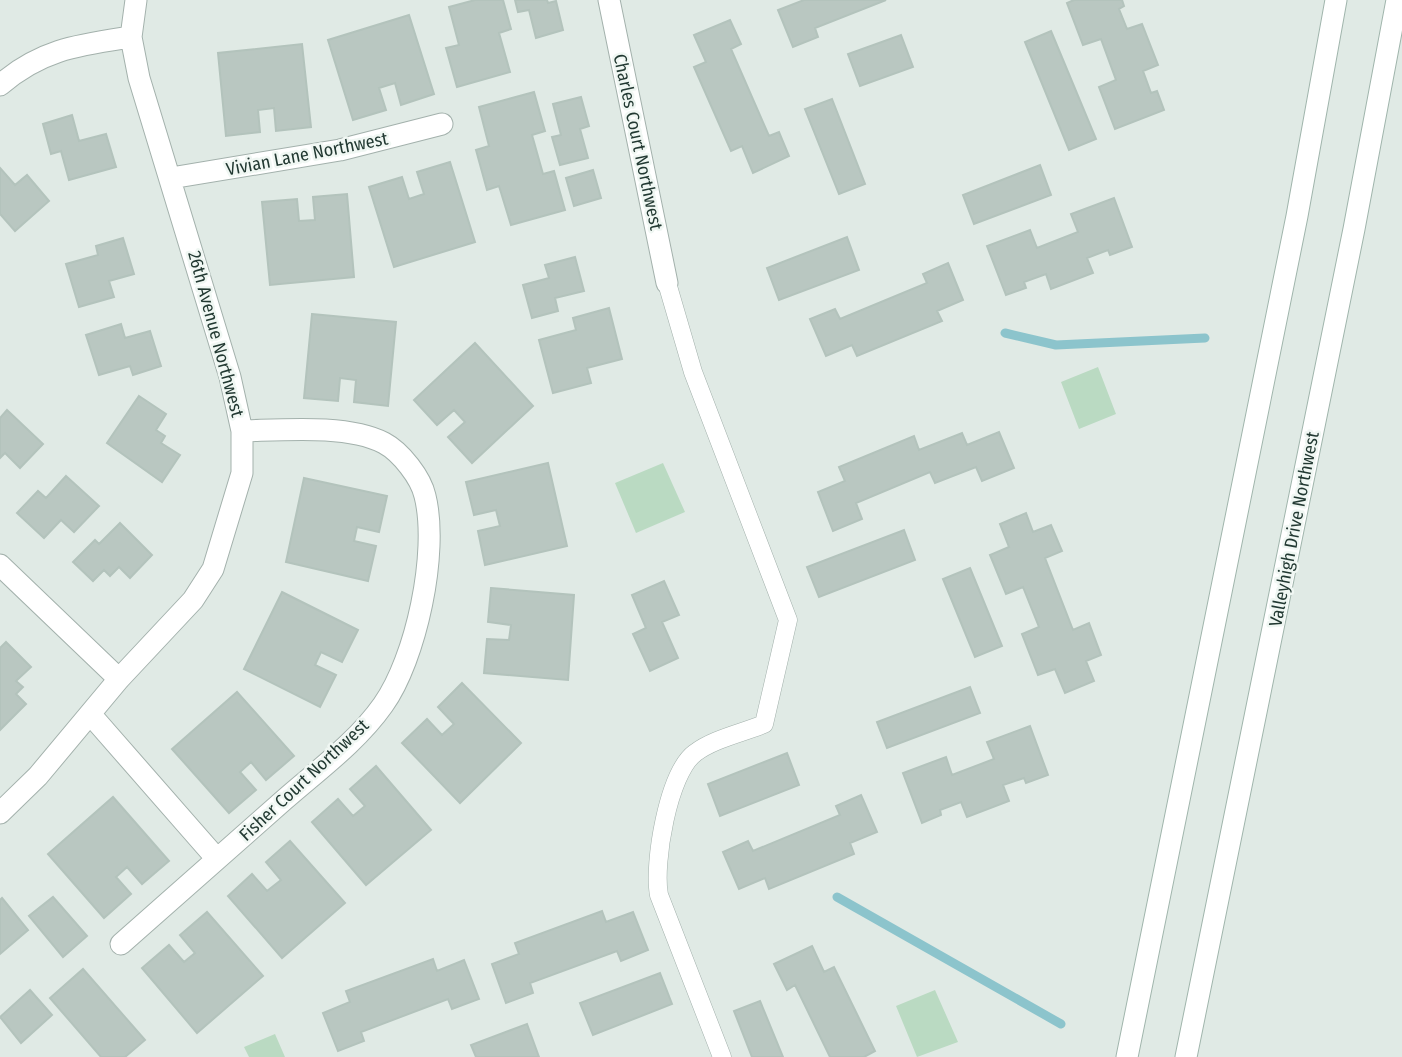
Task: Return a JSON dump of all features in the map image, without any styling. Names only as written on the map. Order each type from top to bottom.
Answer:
[{"type":"street","name":"26th Avenue Northwest","points":[[0,813],[38,776],[119,679],[168,631],[194,600],[214,569],[242,473],[242,431],[230,377],[139,78],[131,37],[136,0]]},
{"type":"street","name":"Charles Court Northwest","points":[[610,0],[667,283]]},
{"type":"street","points":[[1127,1057],[1294,230],[1336,0]]},
{"type":"street","name":"Valleyhigh Drive Northwest","points":[[1186,1057],[1352,243],[1397,0]]},
{"type":"street","points":[[0,86],[40,59],[71,46],[131,37]]},
{"type":"street","name":"Vivian Lane Northwest","points":[[171,178],[340,150],[442,124]]},
{"type":"street","name":"Fisher Court Northwest","points":[[121,944],[335,755],[383,705],[410,649],[421,607],[429,536],[425,496],[418,480],[400,457],[384,443],[331,431],[242,431]]},
{"type":"street","points":[[0,565],[119,679]]},
{"type":"street","points":[[91,715],[217,859]]},
{"type":"lane","points":[[667,283],[692,372],[788,620],[764,724],[704,747],[689,758],[677,776],[656,876],[659,895],[722,1057]]},
{"type":"green space","points":[[1098,367],[1116,414],[1079,429],[1061,382]]},
{"type":"green space","points":[[663,463],[685,512],[636,533],[615,483]]},
{"type":"green space","points":[[935,990],[958,1042],[917,1057],[896,1006]]},
{"type":"green space","points":[[275,1034],[285,1057],[249,1057],[244,1047]]},
{"type":"building","points":[[475,0],[503,0],[511,29],[499,33],[510,72],[457,87],[446,48],[459,45],[449,7]]},
{"type":"building","points":[[515,0],[547,0],[548,3],[556,1],[563,30],[536,38],[529,10],[518,12]]},
{"type":"building","points":[[804,0],[886,0],[815,28],[818,37],[793,47],[778,10]]},
{"type":"building","points":[[1074,0],[1122,0],[1124,6],[1119,9],[1127,29],[1142,24],[1158,65],[1143,71],[1151,93],[1157,91],[1164,110],[1115,129],[1099,87],[1116,80],[1101,39],[1083,45],[1067,3]]},
{"type":"building","points":[[409,15],[434,94],[401,105],[395,83],[379,88],[386,110],[353,120],[328,40]]},
{"type":"building","points":[[730,20],[741,44],[731,49],[769,136],[779,132],[789,156],[753,173],[742,146],[731,151],[694,67],[706,62],[694,35]]},
{"type":"building","points":[[1051,31],[1096,139],[1069,150],[1025,42]]},
{"type":"building","points":[[901,35],[913,67],[860,86],[848,54]]},
{"type":"building","points":[[302,44],[311,127],[276,131],[274,108],[258,110],[260,132],[226,136],[218,53]]},
{"type":"building","points":[[534,92],[545,131],[532,135],[543,174],[554,171],[565,210],[511,225],[499,186],[487,190],[476,150],[489,146],[479,107]]},
{"type":"building","points":[[581,97],[589,126],[580,129],[588,158],[560,165],[552,137],[561,135],[553,104]]},
{"type":"building","points":[[832,99],[865,184],[839,194],[805,109]]},
{"type":"building","points":[[72,115],[79,141],[106,134],[116,167],[69,180],[61,151],[51,154],[43,124]]},
{"type":"building","points":[[450,162],[475,242],[394,267],[369,187],[402,177],[409,199],[424,194],[417,172]]},
{"type":"building","points":[[1040,165],[1051,195],[974,224],[963,195]]},
{"type":"building","points":[[0,168],[15,185],[27,175],[49,201],[15,231],[0,214]]},
{"type":"building","points":[[593,170],[601,198],[574,206],[566,178]]},
{"type":"building","points":[[347,194],[354,277],[270,285],[262,202],[297,199],[299,221],[315,220],[313,197]]},
{"type":"building","points":[[1114,198],[1132,247],[1110,255],[1108,250],[1087,258],[1093,273],[1051,289],[1046,274],[1024,282],[1026,288],[1006,295],[987,246],[1030,230],[1037,248],[1078,232],[1071,214]]},
{"type":"building","points":[[847,237],[859,270],[779,300],[767,268]]},
{"type":"building","points":[[123,238],[134,274],[109,281],[114,297],[79,307],[66,264],[98,255],[96,246]]},
{"type":"building","points":[[575,257],[584,291],[555,298],[558,311],[532,318],[523,285],[549,278],[545,265]]},
{"type":"building","points":[[948,263],[963,300],[937,311],[942,321],[857,356],[852,345],[826,356],[810,319],[835,309],[840,319],[927,283],[923,274]]},
{"type":"building","points":[[609,308],[622,359],[587,368],[591,383],[553,393],[539,340],[576,330],[573,318]]},
{"type":"building","points":[[312,314],[396,322],[388,406],[354,402],[356,380],[340,378],[338,401],[304,398]]},
{"type":"building","points":[[121,324],[125,338],[150,331],[161,366],[133,375],[130,366],[99,375],[86,335]]},
{"type":"building","points":[[475,343],[533,406],[472,463],[448,437],[465,422],[454,410],[437,425],[414,400]]},
{"type":"building","points":[[139,396],[166,414],[156,430],[165,436],[161,443],[180,455],[162,482],[107,443]]},
{"type":"building","points":[[7,410],[43,444],[20,468],[5,453],[0,458],[0,418]]},
{"type":"building","points":[[999,432],[1014,468],[982,481],[976,467],[935,483],[930,472],[856,503],[862,519],[833,531],[818,492],[845,481],[839,467],[914,436],[919,450],[962,433],[967,445]]},
{"type":"building","points":[[548,463],[567,546],[485,565],[478,531],[500,526],[496,510],[474,515],[466,482]]},
{"type":"building","points":[[66,476],[99,506],[74,532],[61,520],[44,538],[17,513],[38,491],[46,498]]},
{"type":"building","points":[[304,478],[387,496],[379,532],[357,527],[354,541],[376,546],[368,581],[286,562]]},
{"type":"building","points":[[1026,513],[1033,532],[1051,525],[1062,551],[1045,558],[1073,630],[1089,623],[1101,655],[1086,661],[1094,681],[1065,693],[1055,669],[1038,675],[1022,634],[1039,627],[1023,587],[1006,594],[990,555],[1009,547],[1000,524]]},
{"type":"building","points":[[120,523],[152,555],[130,578],[119,567],[110,576],[104,570],[93,581],[73,562],[95,540],[99,544]]},
{"type":"building","points":[[904,530],[915,560],[819,597],[807,567]]},
{"type":"building","points":[[970,568],[1002,646],[975,657],[943,579]]},
{"type":"building","points":[[664,581],[679,615],[662,622],[678,658],[650,671],[633,634],[646,628],[632,595]]},
{"type":"building","points":[[491,588],[574,595],[568,680],[484,673],[487,639],[509,640],[511,625],[488,622]]},
{"type":"building","points":[[282,592],[358,630],[342,662],[321,652],[315,665],[336,675],[320,707],[244,669]]},
{"type":"building","points":[[6,642],[31,667],[16,681],[23,687],[16,694],[26,704],[0,730],[0,648]]},
{"type":"building","points":[[462,683],[521,743],[460,803],[402,743],[427,719],[442,735],[454,724],[438,707]]},
{"type":"building","points":[[970,687],[980,713],[887,748],[877,722]]},
{"type":"building","points":[[237,692],[294,756],[266,780],[251,762],[240,772],[256,790],[229,813],[172,749]]},
{"type":"building","points":[[1030,726],[1048,775],[1026,783],[1024,778],[1003,785],[1009,801],[967,817],[961,802],[940,810],[941,815],[922,823],[903,773],[946,757],[952,775],[994,759],[987,742]]},
{"type":"building","points":[[787,753],[799,785],[720,816],[708,784]]},
{"type":"building","points":[[376,766],[431,830],[366,885],[312,822],[338,799],[353,816],[365,806],[350,789]]},
{"type":"building","points":[[861,795],[877,832],[850,843],[854,854],[769,889],[765,878],[739,889],[723,852],[748,841],[753,851],[840,815],[836,806]]},
{"type":"building","points":[[113,797],[169,861],[142,884],[127,867],[116,877],[131,894],[104,918],[48,854]]},
{"type":"building","points":[[290,841],[345,903],[282,958],[228,896],[252,874],[267,891],[281,880],[266,862]]},
{"type":"building","points":[[53,897],[87,936],[63,957],[29,916]]},
{"type":"building","points":[[2,898],[28,930],[0,954],[0,900]]},
{"type":"building","points":[[602,911],[606,922],[633,912],[648,950],[621,961],[617,951],[530,983],[533,993],[506,1003],[492,964],[519,954],[515,943]]},
{"type":"building","points":[[207,912],[263,976],[197,1033],[142,968],[169,945],[184,962],[195,953],[180,935]]},
{"type":"building","points":[[812,946],[824,972],[834,967],[875,1051],[864,1057],[830,1057],[795,985],[787,990],[774,964]]},
{"type":"building","points":[[433,959],[437,971],[464,960],[479,999],[452,1009],[448,999],[361,1032],[364,1041],[338,1051],[323,1013],[350,1002],[346,991]]},
{"type":"building","points":[[83,969],[145,1040],[125,1057],[101,1057],[50,998]]},
{"type":"building","points":[[660,973],[672,1004],[593,1035],[580,1003]]},
{"type":"building","points":[[30,990],[52,1015],[21,1043],[0,1017]]},
{"type":"building","points":[[760,1001],[783,1057],[752,1057],[734,1011]]},
{"type":"building","points":[[527,1024],[539,1057],[476,1057],[471,1045]]},
{"type":"waterway","points":[[1005,333],[1056,345],[1205,338]]},
{"type":"waterway","points":[[837,897],[1061,1024]]}]
